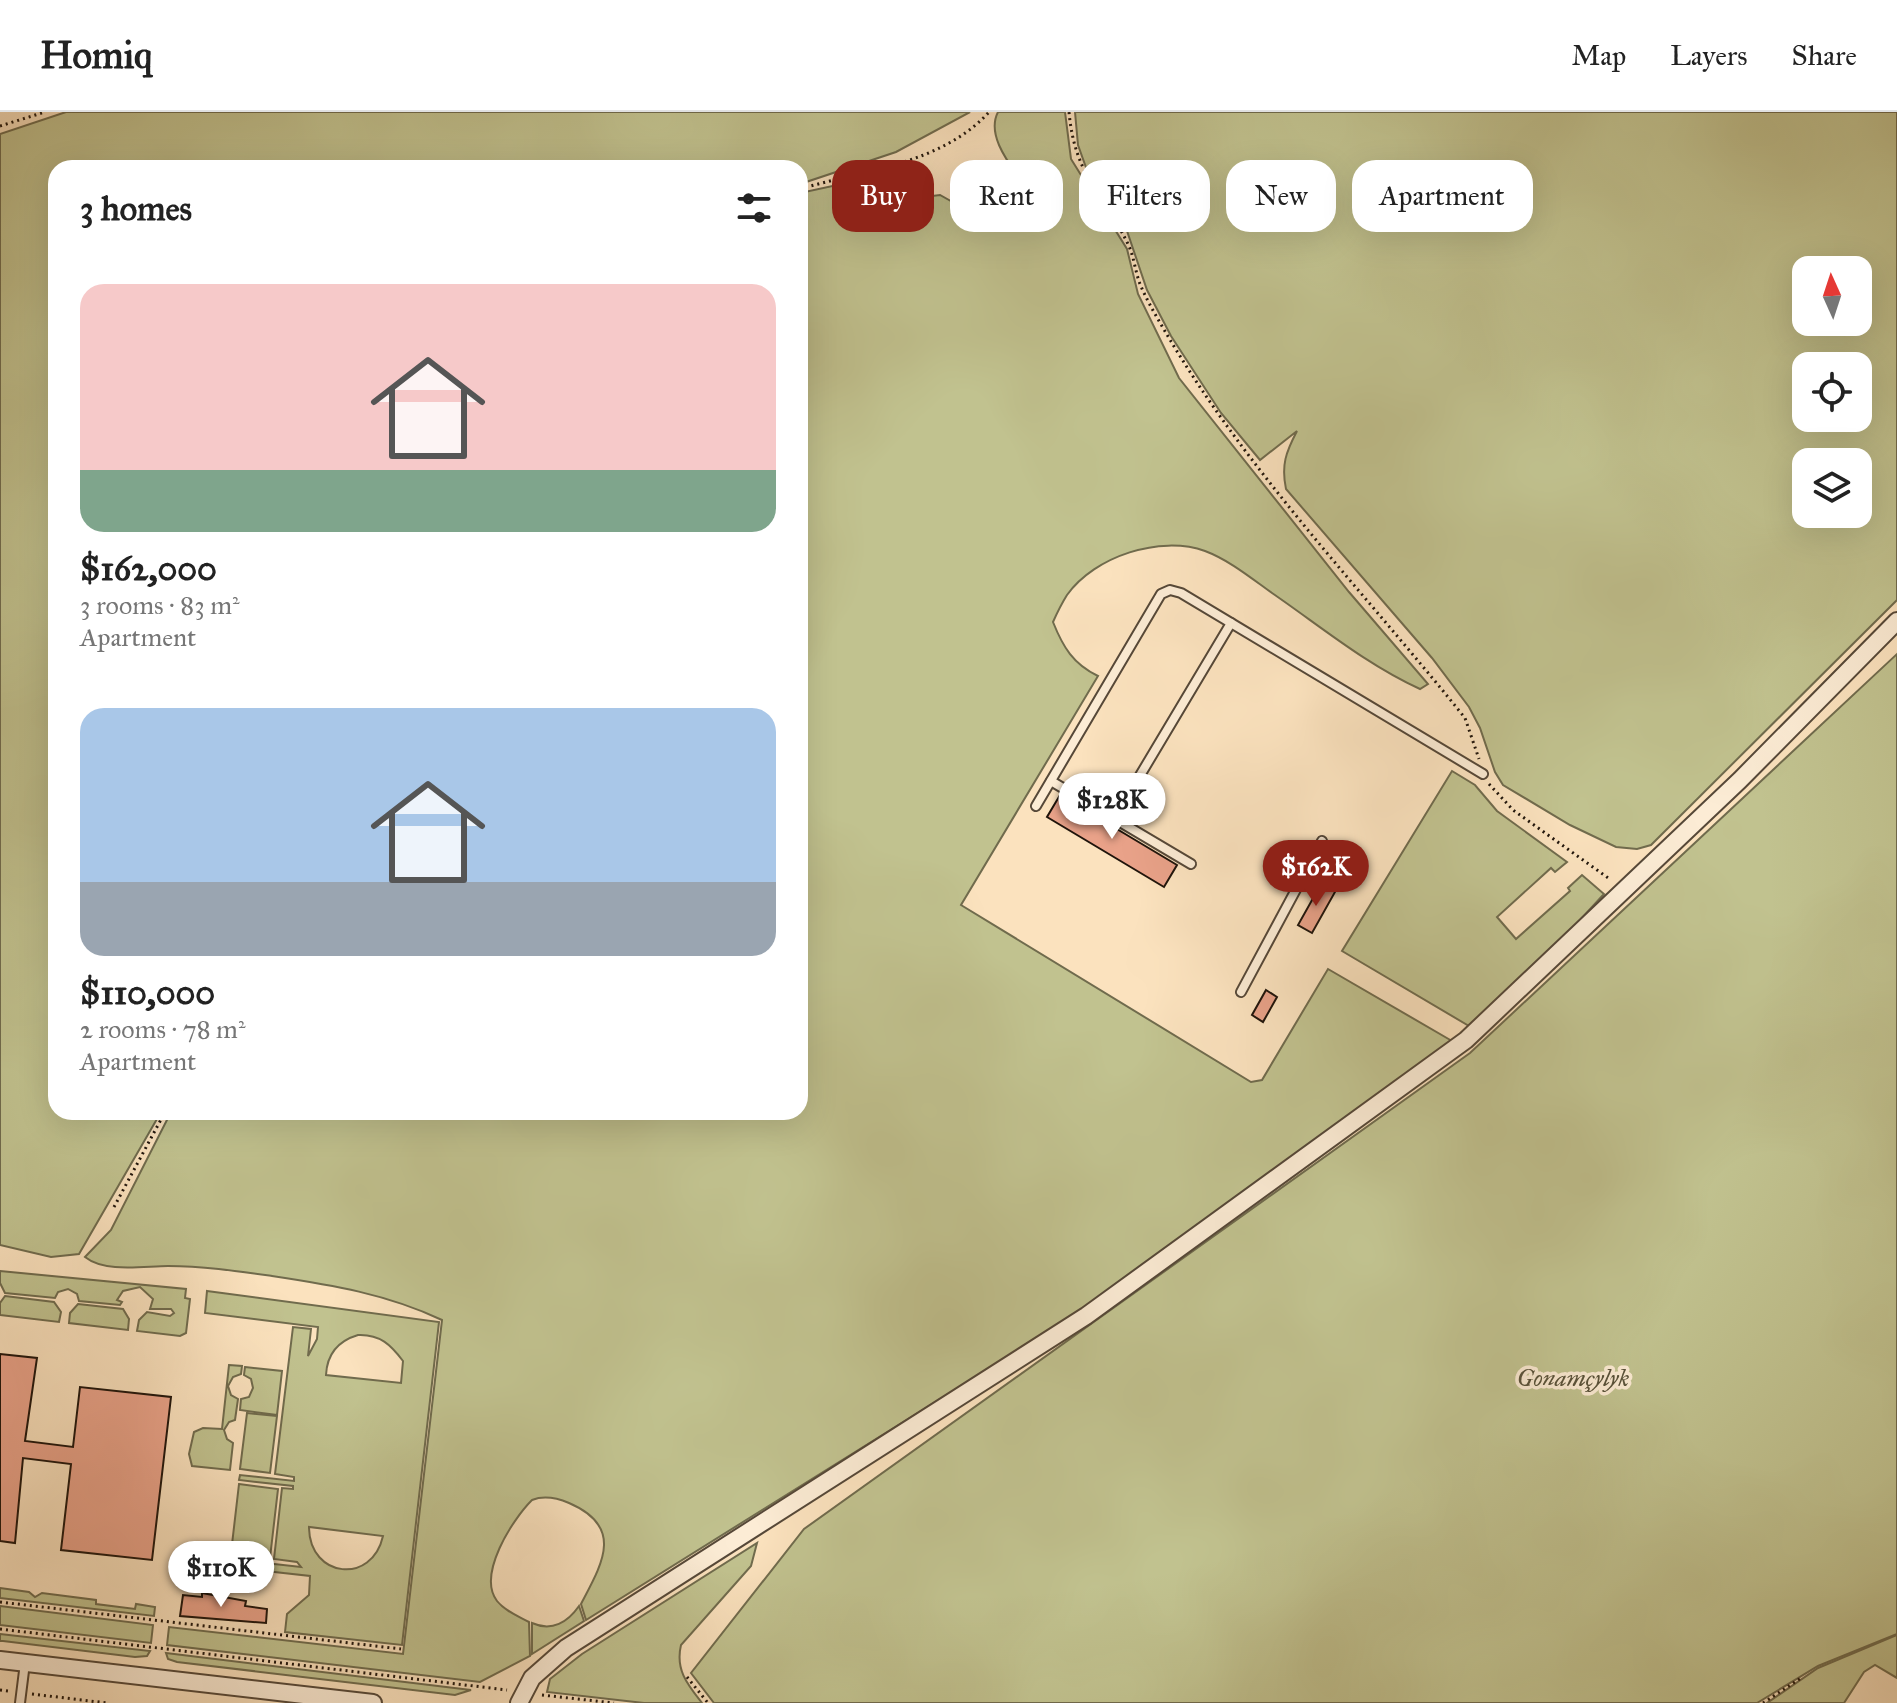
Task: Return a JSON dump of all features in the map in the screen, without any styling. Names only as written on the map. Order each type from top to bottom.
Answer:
[{"type":"street","points":[[519,1703],[532,1678],[566,1648],[1086,1316],[1466,1040],[1740,780],[1897,621]]},
{"type":"street","points":[[0,1660],[322,1700],[373,1703]]},
{"type":"lane","points":[[1036,806],[1163,592],[1178,591],[1483,774]]},
{"type":"lane","points":[[1114,819],[1231,623]]},
{"type":"lane","points":[[1051,781],[1191,864]]},
{"type":"lane","points":[[1241,992],[1322,841]]},
{"type":"lane","points":[[20,1703],[25,1663]]},
{"type":"path","points":[[0,126],[45,112]]},
{"type":"path","points":[[808,187],[910,161],[958,138],[989,112]]},
{"type":"path","points":[[1069,112],[1075,153],[1129,246],[1140,283],[1168,337],[1219,416],[1465,718],[1474,736],[1483,774],[1498,798],[1624,890]]},
{"type":"path","points":[[114,1207],[161,1120]]},
{"type":"path","points":[[0,1602],[401,1649]]},
{"type":"path","points":[[0,1629],[476,1686]]},
{"type":"path","points":[[687,1677],[708,1703]]},
{"type":"path","points":[[1763,1703],[1801,1678]]},
{"type":"path","points":[[0,1690],[11,1691]]},
{"type":"path","points":[[35,1703],[35,1694],[107,1703]]},
{"type":"path","points":[[549,1696],[614,1703]]},
{"type":"path","points":[[55,1703],[56,1697]]},
{"type":"green space","points":[[66,112],[970,112],[896,152],[872,160],[832,160],[832,173],[808,181],[808,160],[48,160],[48,1120],[156,1120],[79,1254],[51,1257],[0,1245],[0,134]]},
{"type":"green space","points":[[998,112],[1065,112],[1071,159],[1079,172],[1079,232],[1116,232],[1127,249],[1138,294],[1179,378],[1349,592],[1428,684],[1420,689],[1381,669],[1240,570],[1205,551],[1168,546],[1130,552],[1111,560],[1079,581],[1067,595],[1053,622],[1070,654],[1098,676],[961,905],[1251,1082],[1262,1080],[1328,969],[1452,1041],[1081,1311],[586,1620],[581,1604],[601,1561],[603,1535],[597,1523],[569,1503],[551,1498],[532,1500],[507,1534],[491,1577],[497,1601],[529,1622],[530,1656],[480,1682],[167,1645],[169,1627],[403,1654],[442,1320],[380,1297],[316,1283],[207,1268],[114,1267],[85,1257],[111,1230],[167,1120],[808,1120],[808,191],[832,186],[832,232],[934,232],[934,196],[940,195],[950,201],[950,232],[1063,232],[1063,160],[1007,160],[995,132]]},
{"type":"green space","points":[[1075,112],[1897,112],[1897,600],[1651,845],[1637,849],[1616,847],[1570,825],[1503,785],[1469,707],[1432,658],[1286,489],[1286,459],[1297,431],[1260,460],[1221,413],[1171,336],[1147,290],[1127,232],[1210,232],[1210,160],[1083,160],[1078,145]]},
{"type":"green space","name":"Gonamçylyk","points":[[1897,654],[1897,1634],[1818,1666],[1757,1703],[714,1703],[691,1673],[804,1529],[1470,1053]]},
{"type":"green space","points":[[1452,771],[1475,785],[1497,811],[1567,862],[1555,872],[1551,868],[1497,917],[1516,939],[1570,891],[1568,888],[1582,875],[1604,894],[1533,971],[1475,1025],[1469,1026],[1342,951]]},
{"type":"green space","points":[[0,1271],[186,1289],[185,1298],[190,1299],[186,1333],[180,1336],[137,1331],[139,1320],[147,1312],[170,1316],[174,1313],[171,1309],[150,1309],[153,1299],[140,1287],[123,1291],[117,1300],[122,1302],[120,1305],[79,1301],[77,1294],[68,1289],[58,1292],[55,1298],[5,1293],[0,1283]]},
{"type":"green space","points":[[207,1291],[439,1322],[402,1645],[285,1632],[287,1614],[309,1595],[310,1576],[229,1567],[228,1575],[178,1567],[178,1553],[301,1567],[297,1562],[274,1559],[282,1488],[293,1489],[293,1486],[239,1480],[240,1475],[294,1481],[294,1477],[275,1474],[293,1327],[311,1329],[308,1356],[317,1339],[318,1327],[205,1313]],"holes":[[[358,1335],[379,1339],[394,1350],[403,1361],[401,1383],[326,1375],[335,1349]],[[309,1527],[383,1536],[377,1552],[355,1568],[342,1569],[330,1565],[319,1557],[312,1545]]]},
{"type":"green space","points":[[5,1296],[54,1302],[61,1312],[59,1322],[0,1315],[0,1303]]},
{"type":"green space","points":[[78,1304],[123,1309],[129,1319],[128,1330],[69,1323],[70,1313]]},
{"type":"green space","points":[[229,1365],[242,1366],[241,1374],[233,1377],[228,1386],[231,1395],[238,1399],[235,1420],[229,1422],[224,1430],[227,1439],[233,1443],[230,1470],[192,1466],[189,1454],[194,1432],[203,1428],[222,1429]]},
{"type":"green space","points":[[245,1367],[282,1371],[277,1415],[240,1410],[241,1399],[249,1397],[253,1388],[251,1379],[244,1375]]},
{"type":"green space","points":[[247,1413],[277,1416],[270,1473],[240,1469]]},
{"type":"green space","points":[[239,1484],[278,1489],[270,1558],[231,1553]]},
{"type":"green space","points":[[757,1543],[751,1566],[681,1645],[681,1670],[702,1703],[644,1703],[547,1692],[550,1679],[582,1654]]},
{"type":"green space","points":[[0,1588],[29,1592],[35,1597],[42,1593],[135,1609],[136,1604],[155,1607],[154,1616],[0,1598]]},
{"type":"green space","points":[[0,1606],[153,1625],[151,1643],[0,1625]]},
{"type":"green space","points":[[579,1606],[584,1621],[532,1654],[532,1623],[539,1626],[559,1624]]},
{"type":"green space","points":[[0,1634],[150,1651],[147,1656],[135,1657],[0,1641]]},
{"type":"green space","points":[[1897,1635],[1897,1678],[1875,1665],[1864,1672],[1844,1703],[1767,1703],[1818,1668]]},
{"type":"green space","points":[[166,1653],[471,1690],[455,1695],[177,1662],[168,1659]]},
{"type":"building","points":[[1060,795],[1177,865],[1164,887],[1047,817]]},
{"type":"building","points":[[1321,884],[1335,892],[1312,933],[1298,925]]},
{"type":"building","points":[[1266,990],[1277,997],[1263,1022],[1252,1015]]},
{"type":"building","points":[[0,1354],[37,1358],[25,1441],[73,1447],[80,1387],[171,1397],[152,1560],[61,1550],[71,1464],[23,1458],[15,1543],[0,1541]]},
{"type":"building","points":[[202,1593],[246,1601],[245,1606],[267,1609],[266,1623],[180,1616],[183,1595],[202,1597]]}]
